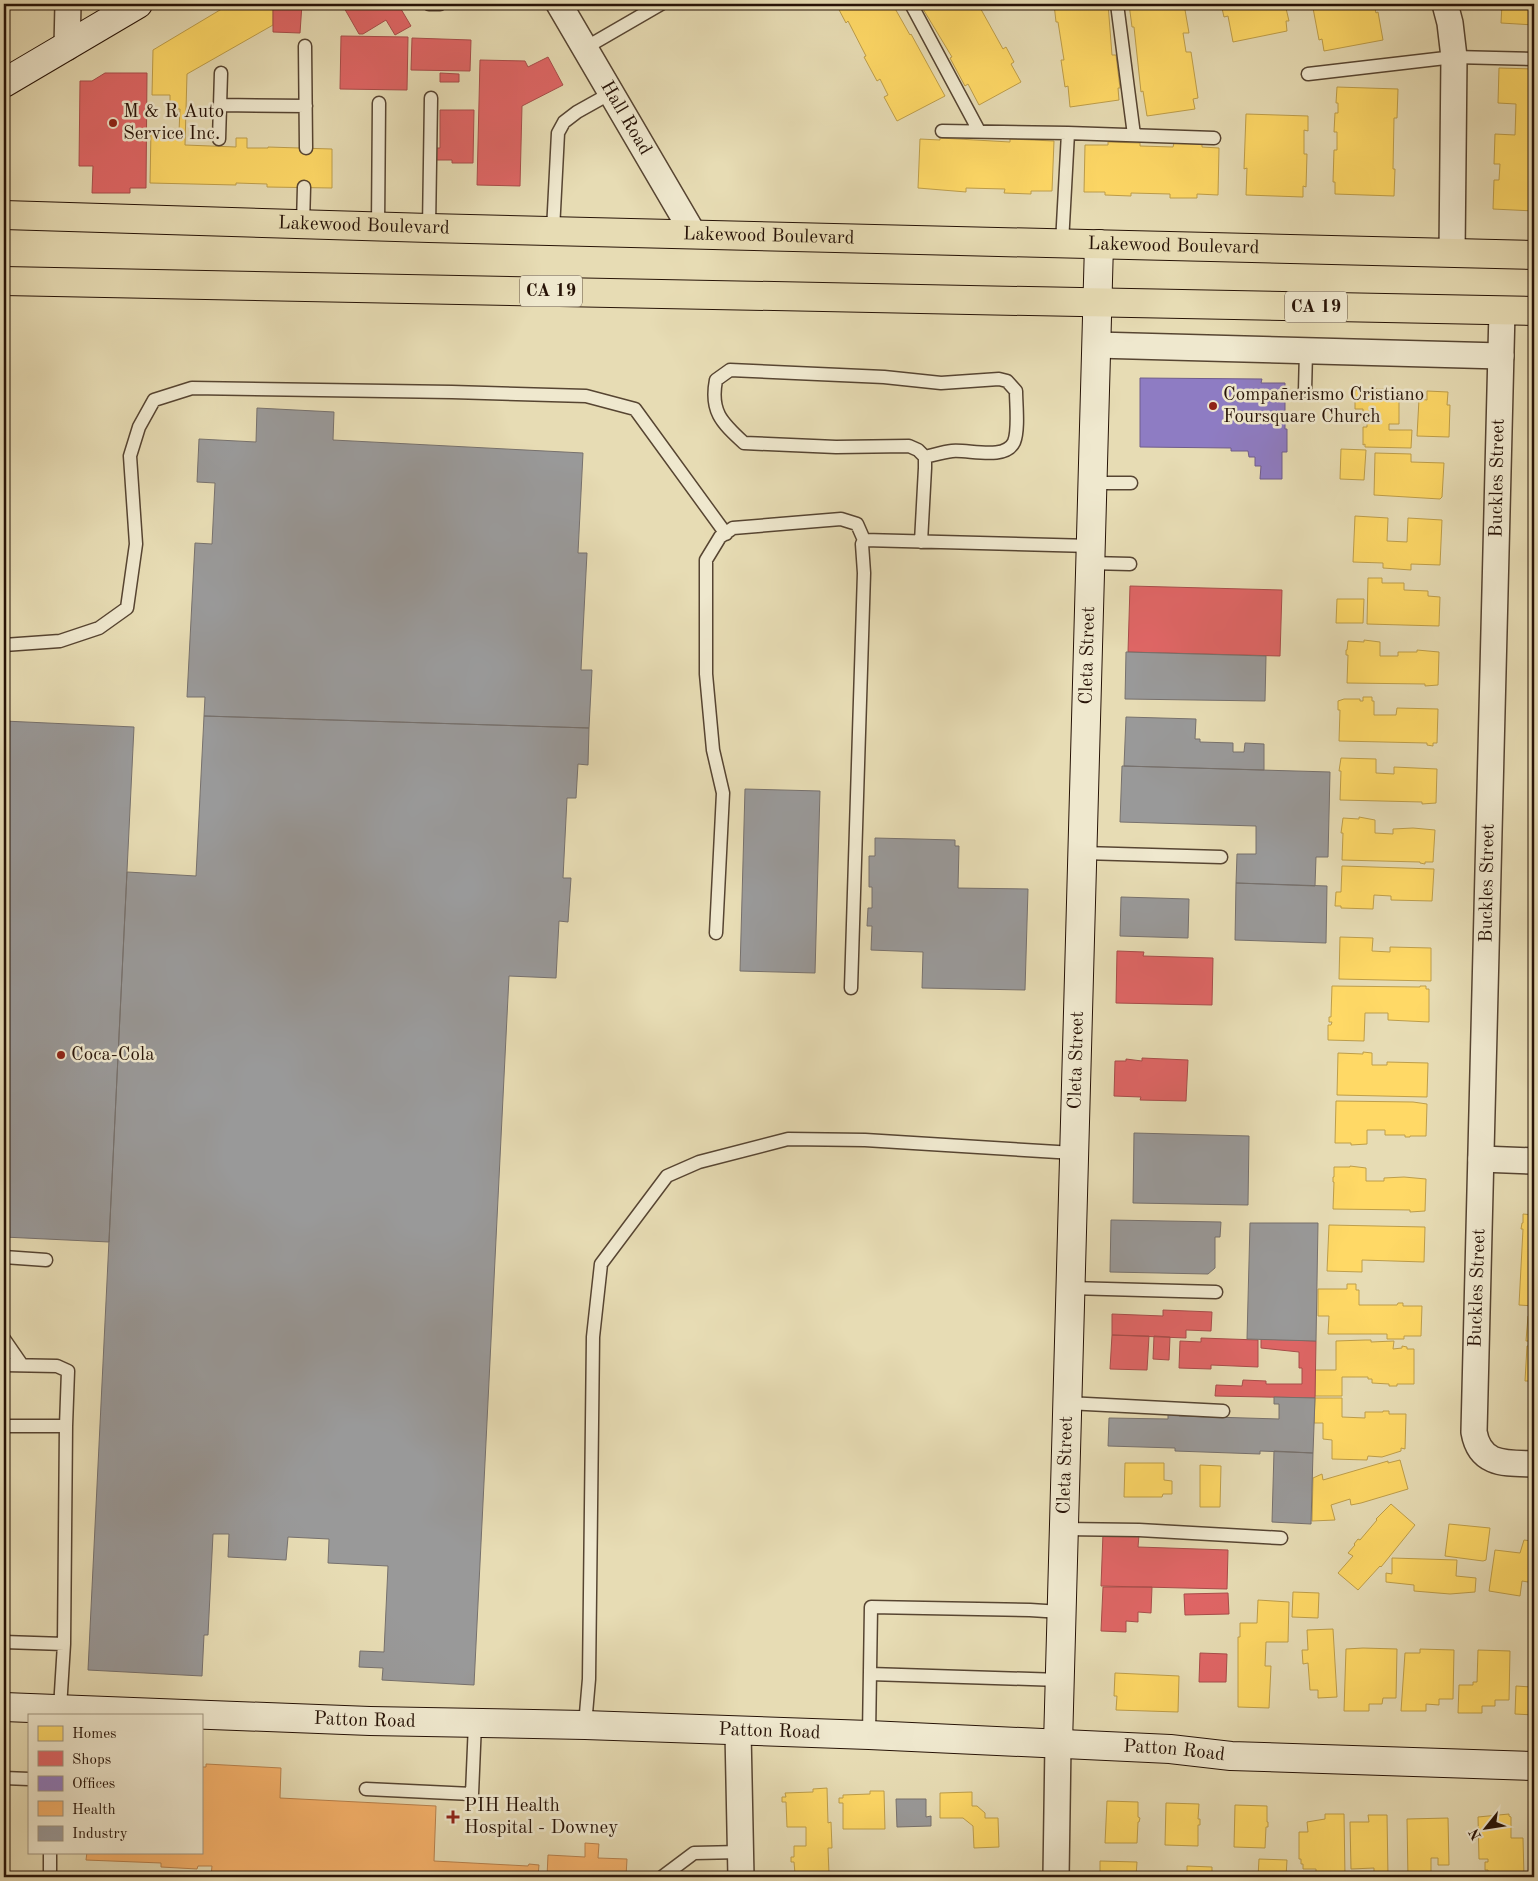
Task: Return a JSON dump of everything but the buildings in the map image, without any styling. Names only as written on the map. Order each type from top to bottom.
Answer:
[{"type":"main road","name":"Lakewood Boulevard","points":[[4,215],[429,228],[1534,255]]},
{"type":"main road","name":"CA 19","points":[[4,281],[1534,312]]},
{"type":"street","points":[[67,47],[68,4]]},
{"type":"street","points":[[4,83],[138,4]]},
{"type":"street","name":"Hall Road","points":[[560,4],[692,234]]},
{"type":"street","points":[[1445,4],[1450,22],[1454,57],[1452,253]]},
{"type":"street","name":"Cleta Street","points":[[1056,1877],[1070,1288],[1099,244]]},
{"type":"street","name":"Buckles Street","points":[[1502,311],[1474,1432],[1476,1443],[1482,1453],[1491,1459],[1502,1463],[1534,1464]]},
{"type":"street","points":[[1096,345],[1501,356]]},
{"type":"street","points":[[1481,1159],[1534,1161]]},
{"type":"street","name":"Patton Road","points":[[4,1707],[370,1721],[586,1725],[738,1732],[869,1735],[1170,1749],[1231,1756],[1534,1766]]},
{"type":"street","points":[[738,1732],[741,1877]]},
{"type":"lane","points":[[428,4],[440,4]]},
{"type":"lane","points":[[585,48],[661,4]]},
{"type":"lane","points":[[912,4],[979,131]]},
{"type":"lane","points":[[1117,4],[1134,135]]},
{"type":"lane","points":[[305,46],[306,148]]},
{"type":"lane","points":[[1308,74],[1454,57],[1534,59]]},
{"type":"lane","points":[[219,140],[221,73]]},
{"type":"lane","points":[[553,230],[558,133],[564,122],[577,112],[611,93]]},
{"type":"lane","points":[[429,228],[431,98]]},
{"type":"lane","points":[[378,226],[379,103]]},
{"type":"lane","points":[[220,105],[306,106]]},
{"type":"lane","points":[[942,131],[1214,138]]},
{"type":"lane","points":[[1062,243],[1068,133]]},
{"type":"lane","points":[[303,224],[304,187]]},
{"type":"lane","points":[[1305,392],[1306,350]]},
{"type":"lane","points":[[921,542],[925,457],[918,450],[909,446],[836,447],[744,443],[734,434],[715,410],[713,394],[716,380],[730,370],[884,377],[941,383],[999,379],[1007,381],[1016,391],[1014,441],[1008,449],[996,453],[952,451],[925,457]]},
{"type":"lane","points":[[4,645],[60,641],[99,628],[128,608],[136,544],[130,456],[139,427],[154,400],[192,388],[586,396],[635,409],[726,534]]},
{"type":"lane","points":[[1093,483],[1131,483]]},
{"type":"lane","points":[[716,933],[723,793],[712,750],[706,674],[706,560],[720,537],[733,528],[842,519],[857,524],[864,540],[862,544],[864,573],[851,988]]},
{"type":"lane","points":[[864,540],[921,542],[1091,555],[1130,564]]},
{"type":"lane","points":[[1082,853],[1221,856]]},
{"type":"lane","points":[[586,1725],[589,1680],[593,1337],[601,1264],[667,1176],[699,1162],[788,1139],[865,1140],[1074,1153]]},
{"type":"lane","points":[[4,1257],[46,1260]]},
{"type":"lane","points":[[1070,1288],[1216,1292]]},
{"type":"lane","points":[[4,1339],[22,1365]]},
{"type":"lane","points":[[4,1365],[57,1366],[68,1372],[64,1644],[60,1708]]},
{"type":"lane","points":[[1067,1403],[1223,1411]]},
{"type":"lane","points":[[4,1426],[66,1426]]},
{"type":"lane","points":[[1064,1529],[1139,1530],[1281,1538]]},
{"type":"lane","points":[[869,1735],[871,1607],[1062,1612]]},
{"type":"lane","points":[[4,1642],[64,1644]]},
{"type":"lane","points":[[870,1674],[1060,1680]]},
{"type":"lane","points":[[366,1789],[472,1794],[475,1722]]},
{"type":"lane","points":[[4,1778],[28,1779]]},
{"type":"lane","points":[[662,1877],[694,1853],[741,1852]]},
{"type":"lane","points":[[50,1854],[50,1877]]},
{"type":"place","name":"M & R Auto Service Inc.","points":[[113,123]]},
{"type":"place","name":"Compañerismo Cristiano Foursquare Church","points":[[1213,406]]},
{"type":"place","name":"Coca-Cola","points":[[61,1055]]},
{"type":"place","name":"PIH Health Hospital - Downey","points":[[453,1817]]}]
